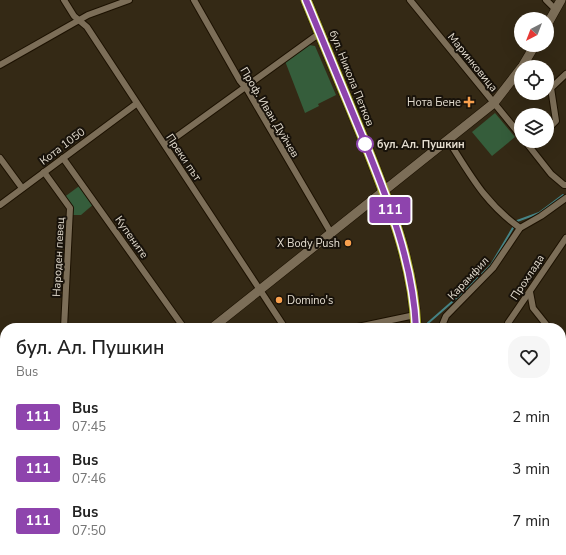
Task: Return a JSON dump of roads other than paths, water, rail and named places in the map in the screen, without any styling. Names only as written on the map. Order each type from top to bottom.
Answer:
[{"type":"highway","name":"бул. Никола Петков","points":[[306,0],[384,191],[406,254],[412,284],[416,323]]},
{"type":"main road","points":[[554,13],[562,0]]},
{"type":"main road","points":[[218,323],[494,103],[514,78]]},
{"type":"street","name":"Преки път","points":[[64,0],[74,16],[87,27],[136,104],[282,323]]},
{"type":"street","points":[[0,65],[88,16],[129,0]]},
{"type":"street","name":"Проф. Иван Дуйчев","points":[[194,0],[331,233]]},
{"type":"street","name":"Маринковица","points":[[410,0],[514,127]]},
{"type":"street","points":[[546,0],[556,10]]},
{"type":"street","points":[[164,145],[244,86],[320,33]]},
{"type":"street","points":[[554,123],[556,121],[551,88],[566,74]]},
{"type":"street","name":"Кота 1050","points":[[0,205],[136,104]]},
{"type":"street","points":[[448,140],[482,194],[501,215],[520,228]]},
{"type":"street","points":[[532,148],[551,174],[565,186]]},
{"type":"street","points":[[0,158],[22,188]]},
{"type":"street","name":"Купените","points":[[63,158],[180,323]]},
{"type":"street","name":"Народен певец","points":[[44,172],[70,208],[64,323]]},
{"type":"street","name":"Карамфил","points":[[443,323],[446,316],[494,268],[520,228],[541,216],[566,198]]},
{"type":"street","name":"Прохлада","points":[[508,323],[566,238]]},
{"type":"street","points":[[530,292],[533,308],[545,323]]},
{"type":"street","points":[[377,323],[415,315]]},
{"type":"waterway","points":[[428,323],[468,288],[491,265],[517,221],[539,213],[563,195]]},
{"type":"place","name":"Нота Бене","points":[[469,102]]},
{"type":"place","name":"бул. Ал. Пушкин","points":[[365,144]]},
{"type":"place","name":"X Body Push","points":[[348,243]]},
{"type":"place","name":"Domino's","points":[[279,300]]}]
